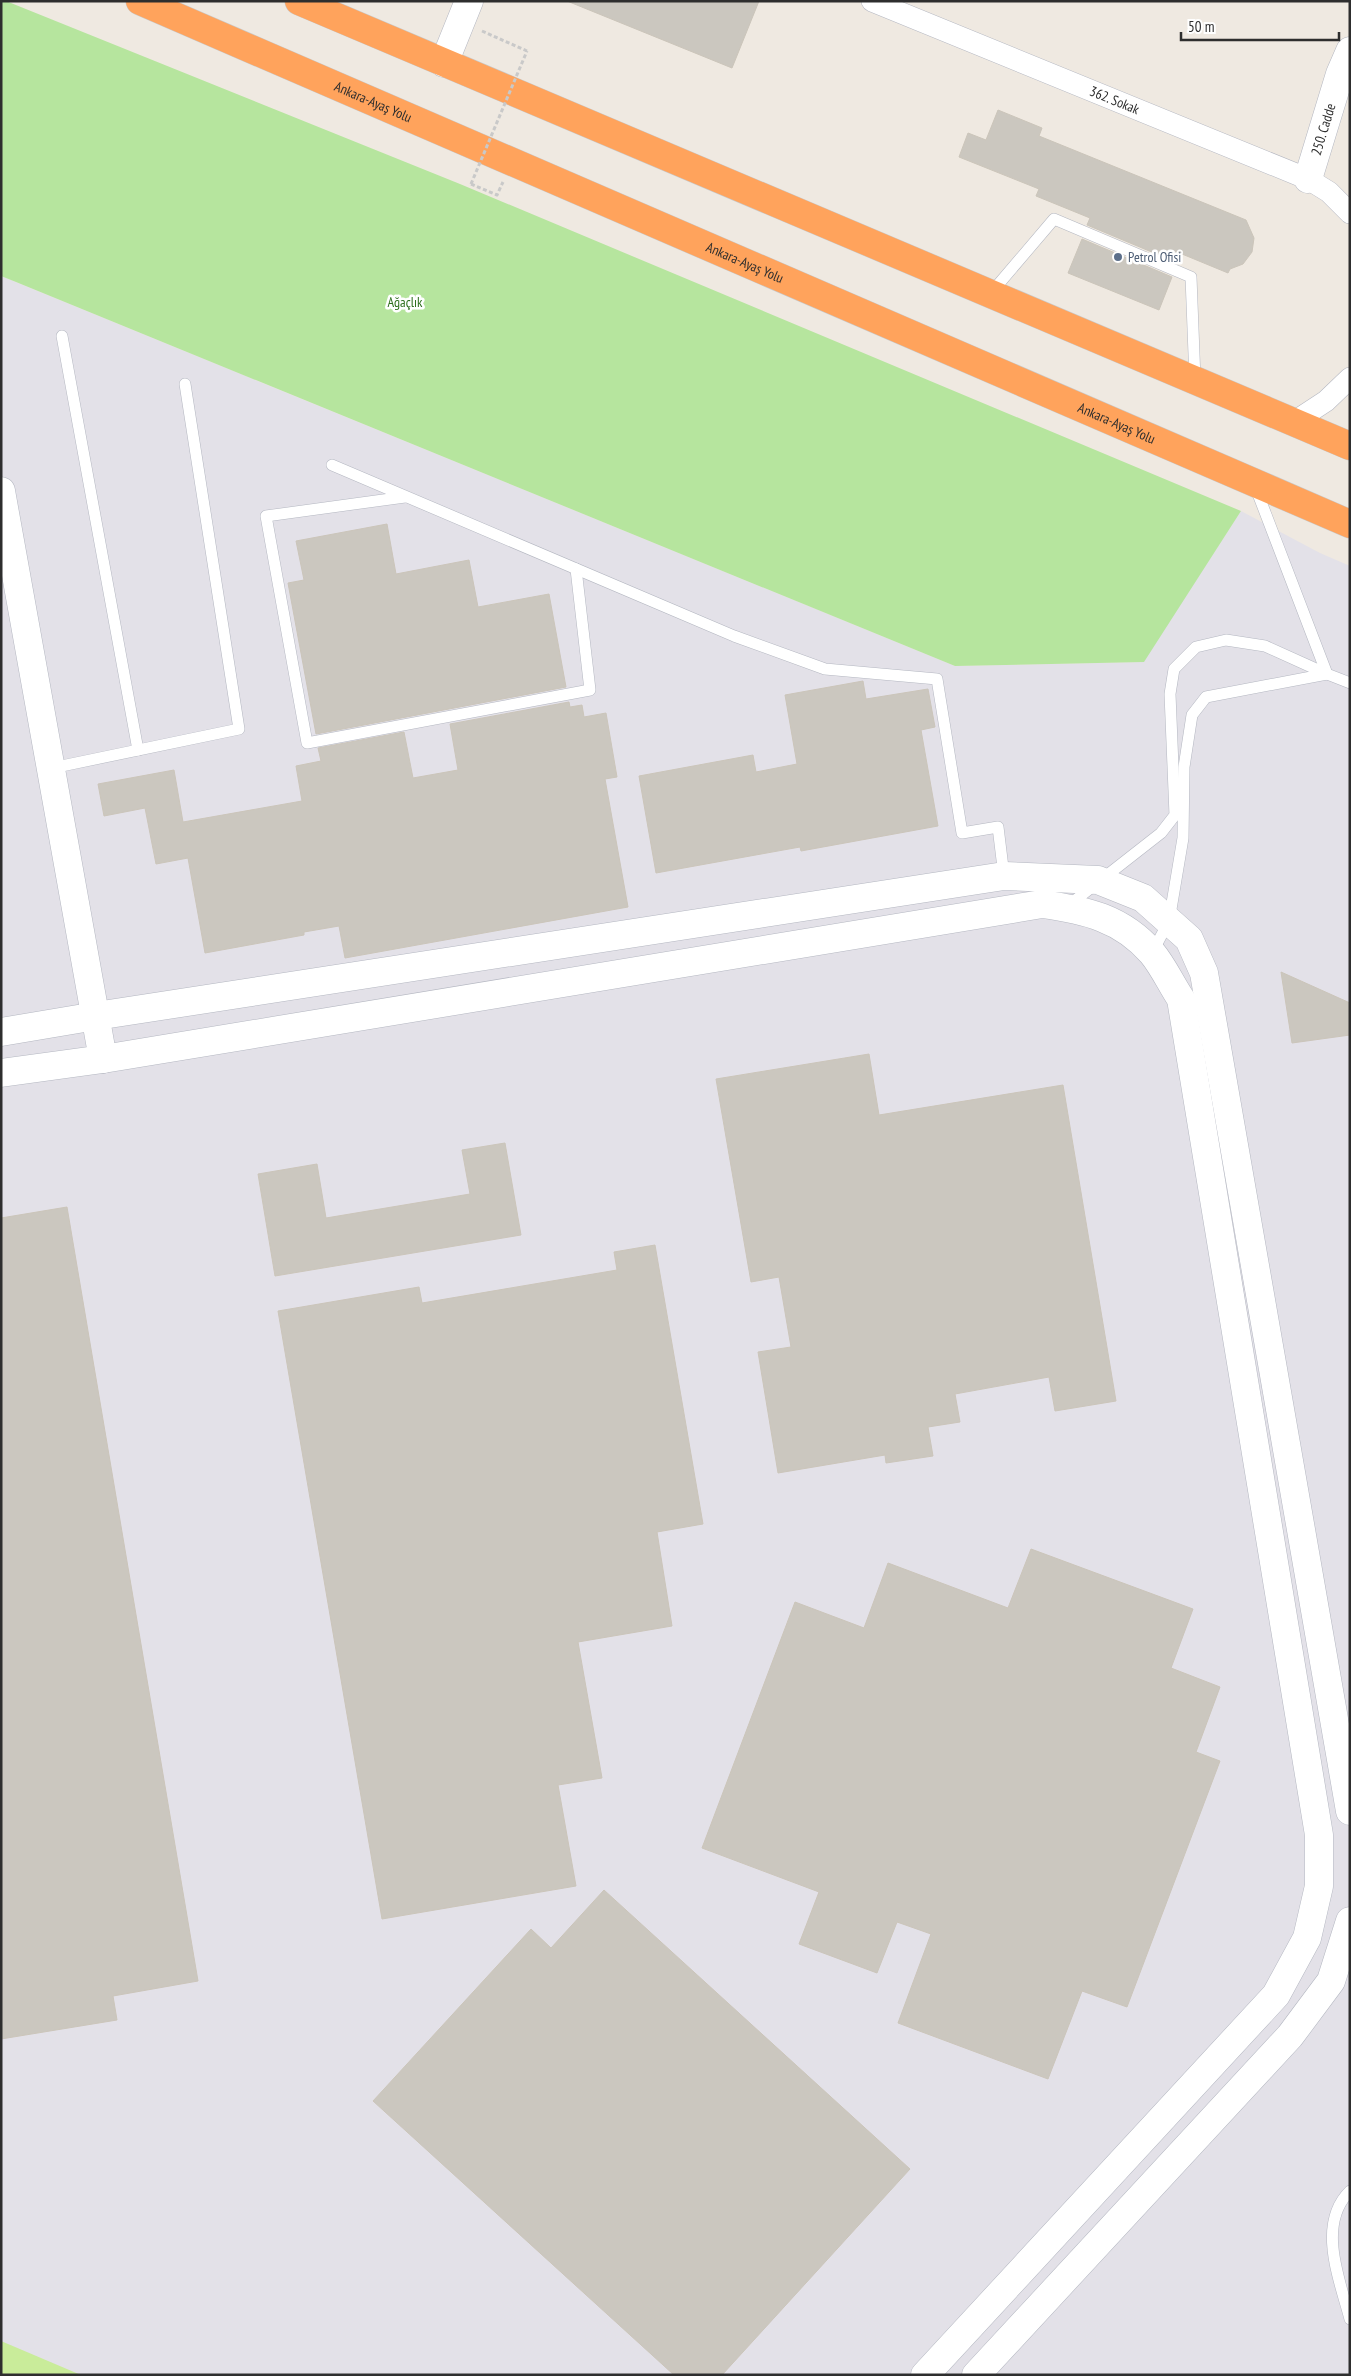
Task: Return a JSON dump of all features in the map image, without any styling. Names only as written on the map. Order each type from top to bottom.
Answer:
[{"type":"highway","name":"Ankara-Ayaş Yolu","points":[[140,1],[1350,524]]},
{"type":"highway","points":[[299,1],[1350,446]]},
{"type":"street","points":[[444,62],[469,1]]},
{"type":"street","name":"362. Sokak","points":[[872,1],[905,8],[1308,179],[1329,192],[1350,213]]},
{"type":"street","name":"250. Cadde","points":[[1308,179],[1340,74],[1350,51]]},
{"type":"street","points":[[1294,422],[1326,401],[1350,378]]},
{"type":"street","points":[[1,490],[104,1059]]},
{"type":"street","points":[[1,1032],[1004,876],[1098,880],[1143,898],[1189,939],[1204,973],[1350,1811]]},
{"type":"street","points":[[1,1073],[104,1059],[1042,904],[1082,910],[1117,924],[1152,953],[1181,999],[1319,1835],[1319,1886],[1308,1938],[1276,1995],[925,2375]]},
{"type":"street","points":[[976,2375],[1290,2036],[1330,1981],[1350,1921]]},
{"type":"lane","points":[[991,294],[1054,219],[1190,277],[1195,380]]},
{"type":"lane","points":[[62,336],[138,750]]},
{"type":"lane","points":[[52,768],[239,729],[185,384]]},
{"type":"lane","points":[[332,465],[734,636],[825,669],[937,680],[962,833],[998,827],[1004,876]]},
{"type":"lane","points":[[1253,482],[1327,674]]},
{"type":"lane","points":[[407,496],[266,516],[307,743],[590,690],[576,569]]},
{"type":"lane","points":[[1067,908],[1098,880],[1161,833],[1176,815],[1170,694],[1174,669],[1196,647],[1226,640],[1265,646],[1350,683]]},
{"type":"lane","points":[[1152,953],[1169,921],[1183,838],[1184,767],[1192,715],[1206,697],[1327,674]]},
{"type":"lane","points":[[1350,2191],[1334,2218],[1332,2239],[1350,2319]]},
{"type":"path","points":[[487,34],[527,51],[470,184],[497,195]]},
{"type":"shaded area","points":[[1,276],[955,666],[1143,662],[1241,511],[1320,553],[1350,566],[1350,2375],[1,2375]]},
{"type":"green space","name":"Ağaçlık","points":[[1,1],[6,1],[460,184],[1241,511],[1144,662],[955,666],[1,276]]},
{"type":"green space","points":[[1,2341],[81,2375],[1,2375]]},
{"type":"building","points":[[567,1],[759,1],[732,68]]},
{"type":"building","points":[[998,110],[1042,128],[1039,136],[1246,220],[1254,238],[1252,252],[1243,264],[1230,269],[1228,273],[1182,254],[1178,263],[1087,225],[1090,218],[1036,196],[1039,189],[959,157],[968,133],[986,140]]},
{"type":"building","points":[[1082,239],[1172,277],[1159,310],[1068,273]]},
{"type":"building","points":[[387,524],[396,574],[469,560],[478,607],[549,594],[566,687],[316,734],[288,583],[304,580],[296,541]]},
{"type":"building","points":[[863,681],[866,699],[928,689],[935,727],[921,730],[938,826],[801,851],[800,847],[656,873],[639,776],[753,755],[756,772],[797,764],[785,695]]},
{"type":"building","points":[[569,702],[570,707],[582,705],[584,717],[606,713],[617,777],[605,779],[628,907],[345,958],[339,926],[304,932],[304,935],[205,953],[188,858],[156,864],[145,808],[104,816],[98,784],[174,770],[183,822],[302,801],[296,766],[321,761],[318,748],[404,732],[413,778],[458,770],[450,724]]},
{"type":"building","points":[[1281,972],[1350,1003],[1350,1035],[1292,1043]]},
{"type":"building","points":[[869,1054],[879,1115],[1063,1085],[1116,1401],[1055,1411],[1049,1377],[955,1394],[960,1422],[928,1427],[933,1456],[886,1463],[885,1455],[778,1473],[758,1352],[791,1347],[779,1277],[751,1282],[716,1079]]},
{"type":"building","points":[[505,1143],[521,1235],[275,1276],[258,1174],[317,1164],[326,1218],[470,1194],[462,1150]]},
{"type":"building","points":[[67,1207],[198,1981],[113,1996],[117,2020],[1,2039],[1,1218]]},
{"type":"building","points":[[655,1245],[703,1524],[657,1532],[672,1626],[578,1642],[602,1778],[558,1785],[576,1886],[382,1919],[278,1311],[419,1287],[422,1303],[617,1270],[614,1252]]},
{"type":"building","points":[[1031,1549],[1193,1609],[1171,1668],[1220,1687],[1196,1752],[1220,1761],[1127,2007],[1082,1991],[1048,2079],[898,2023],[931,1934],[897,1922],[877,1973],[799,1944],[819,1892],[702,1848],[795,1602],[864,1628],[888,1563],[1008,1608]]},
{"type":"building","points":[[604,1890],[910,2169],[722,2375],[674,2375],[373,2101],[531,1929],[551,1948]]},
{"type":"place","name":"Petrol Ofisi","points":[[1118,257]]}]
